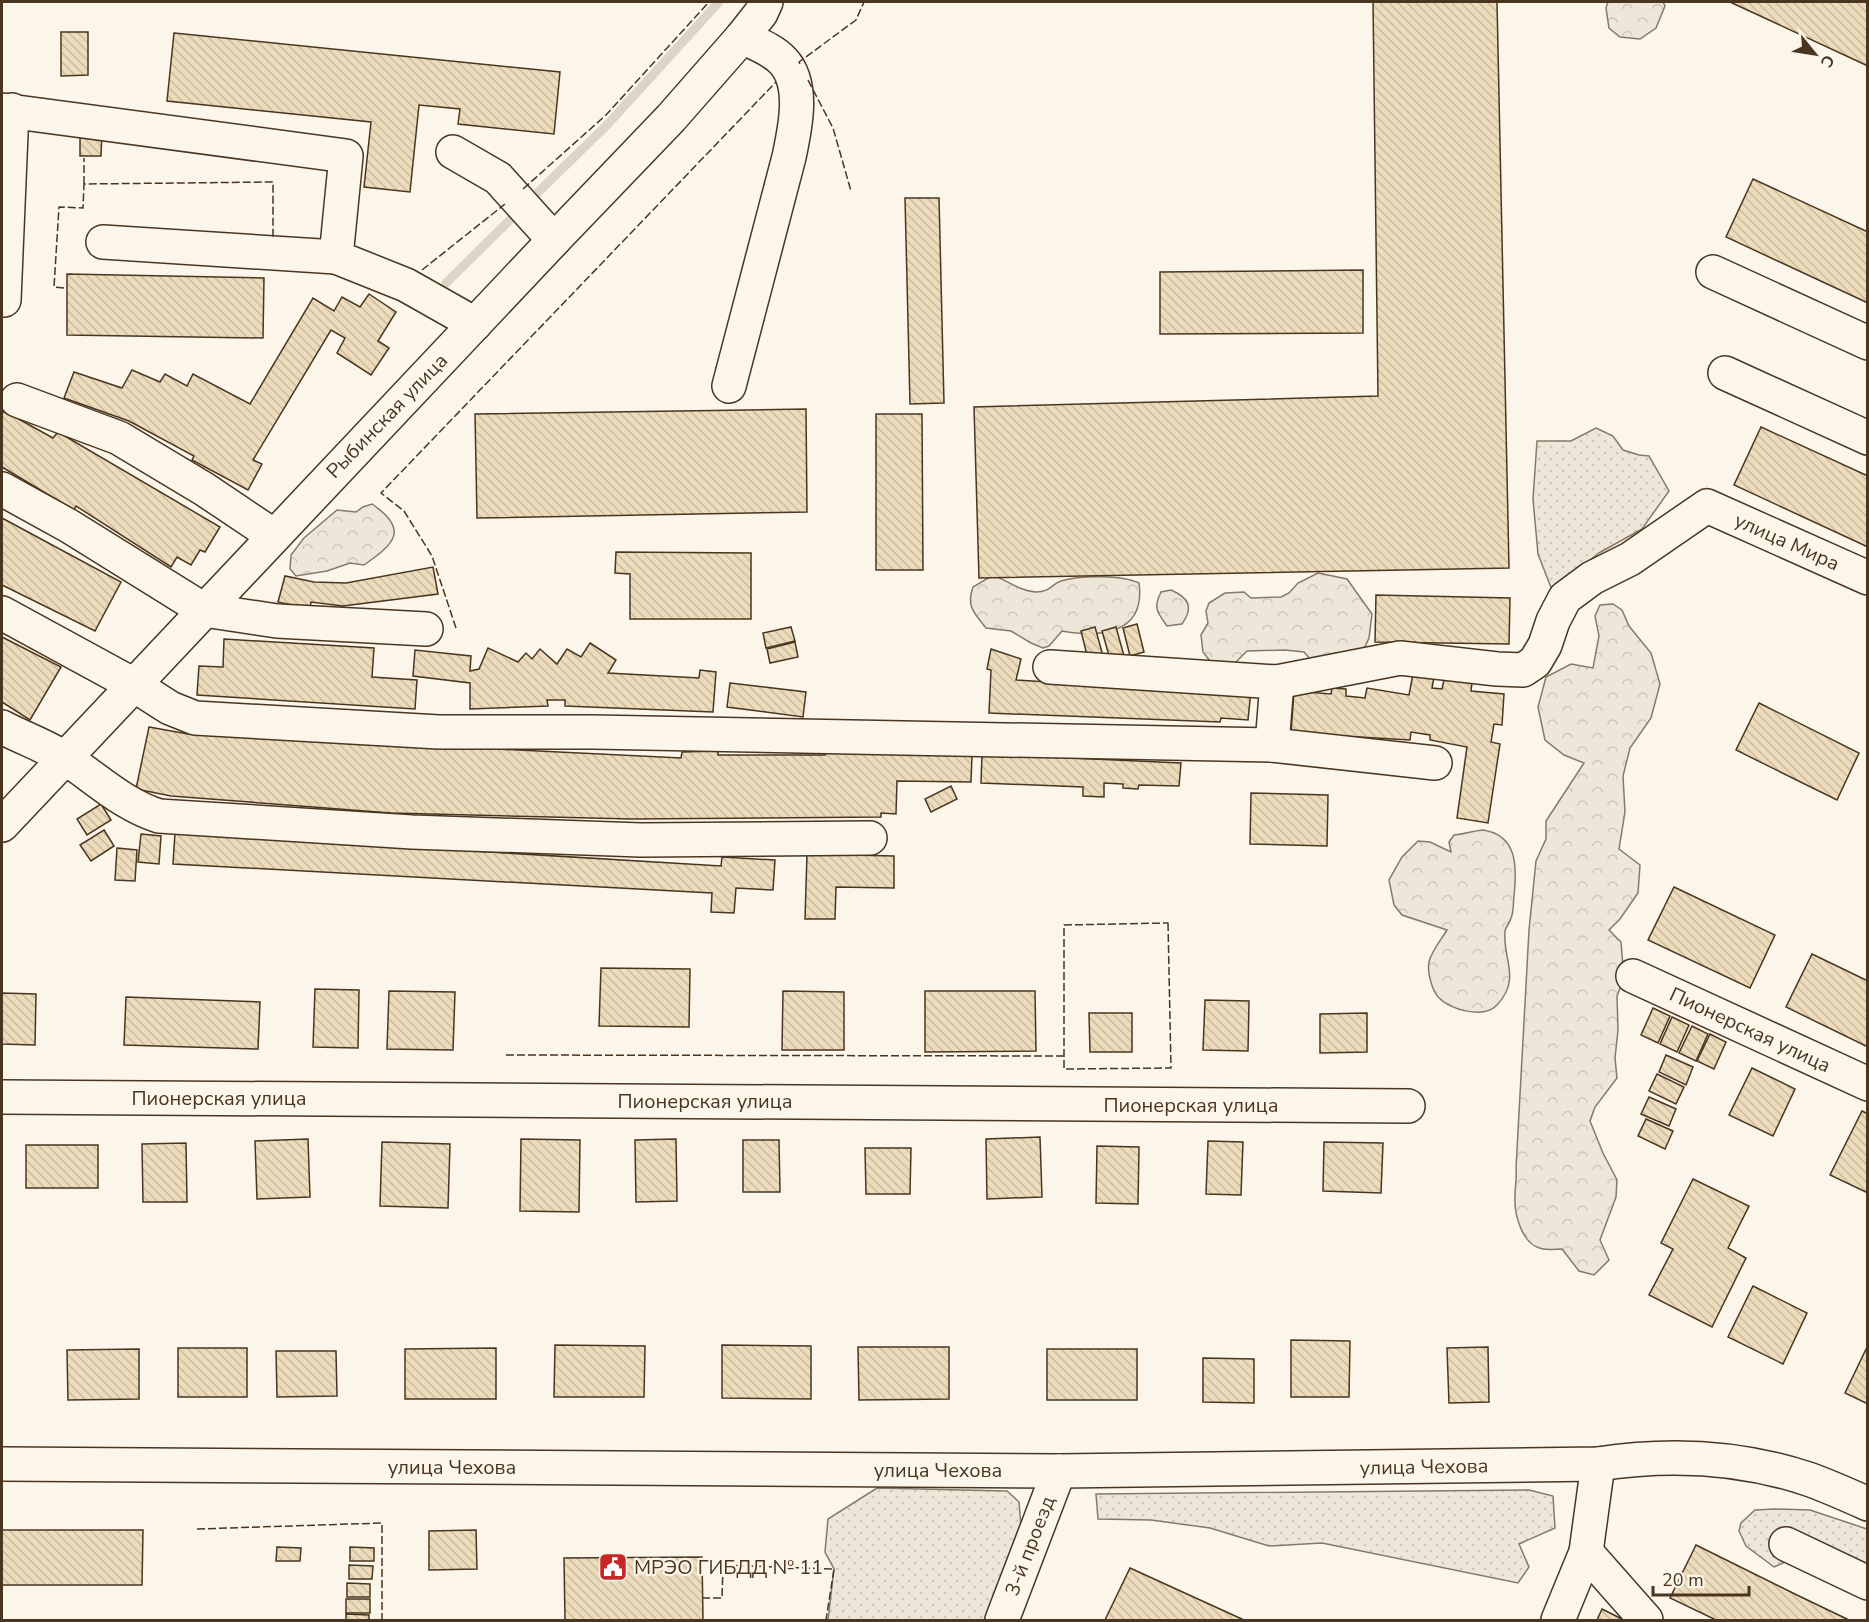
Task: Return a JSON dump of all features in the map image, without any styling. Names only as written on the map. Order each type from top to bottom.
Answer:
[{"type":"street","name":"Рыбинская улица","points":[[2,825],[671,118],[742,38],[766,2]]},
{"type":"street","points":[[729,386],[795,130],[793,78],[783,61],[766,48],[742,38]]},
{"type":"street","points":[[4,300],[7,110],[346,156],[336,257]]},
{"type":"street","points":[[453,152],[498,178],[554,240]]},
{"type":"street","points":[[103,242],[336,257],[406,285],[475,324]]},
{"type":"street","points":[[1713,272],[1868,343]]},
{"type":"street","points":[[1725,373],[1868,438]]},
{"type":"street","points":[[17,400],[119,438],[204,489],[274,536]]},
{"type":"street","points":[[2,489],[69,526],[204,610],[277,621],[426,629]]},
{"type":"street","name":"улица Мира","points":[[1277,682],[1400,658],[1523,670],[1535,662],[1545,645],[1553,621],[1565,598],[1592,578],[1630,559],[1707,506],[1868,578]]},
{"type":"street","points":[[2,613],[134,685],[170,708],[195,718],[427,732],[593,732],[1272,745],[1435,764]]},
{"type":"street","points":[[1050,667],[1277,682],[1272,745]]},
{"type":"street","points":[[2,727],[66,759],[140,810],[159,816],[412,832],[630,839],[870,838]]},
{"type":"street","name":"Пионерская улица","points":[[1633,976],[1868,1084]]},
{"type":"street","name":"Пионерская улица","points":[[2,1097],[1408,1106]]},
{"type":"street","name":"улица Чехова","points":[[2,1464],[1059,1471],[1598,1464],[1654,1457],[1714,1458],[1809,1479],[1868,1504]]},
{"type":"street","points":[[1558,1620],[1586,1552],[1598,1464]]},
{"type":"street","name":"3-й проезд","points":[[1002,1620],[1059,1471]]},
{"type":"street","points":[[1786,1544],[1868,1583]]},
{"type":"street","points":[[1586,1552],[1646,1620]]},
{"type":"green space","points":[[1608,2],[1663,2],[1665,6],[1656,28],[1640,39],[1620,37],[1609,28],[1606,8]]},
{"type":"green space","points":[[1596,428],[1613,436],[1623,450],[1649,456],[1669,491],[1642,529],[1599,553],[1552,590],[1538,554],[1533,499],[1537,441],[1571,441]]},
{"type":"green space","points":[[372,504],[384,513],[394,529],[394,536],[383,550],[364,565],[350,563],[327,571],[296,576],[290,569],[291,555],[304,538],[337,510],[356,512]]},
{"type":"green space","points":[[1318,573],[1347,579],[1372,614],[1369,638],[1363,651],[1312,661],[1304,652],[1247,651],[1232,666],[1210,661],[1203,652],[1201,635],[1208,623],[1206,611],[1209,603],[1225,593],[1244,592],[1251,598],[1281,597],[1289,593],[1298,583]]},
{"type":"green space","points":[[993,575],[1019,588],[1036,592],[1045,591],[1058,582],[1069,579],[1122,578],[1139,583],[1139,600],[1135,613],[1128,622],[1117,629],[1091,634],[1062,631],[1049,646],[1043,648],[1011,631],[986,628],[975,613],[970,599],[973,587]]},
{"type":"green space","points":[[1171,590],[1186,600],[1189,608],[1182,624],[1167,626],[1159,613],[1157,602],[1161,592]]},
{"type":"green space","points":[[1613,604],[1622,610],[1629,626],[1651,653],[1660,684],[1651,718],[1630,748],[1623,776],[1625,812],[1619,849],[1640,865],[1638,893],[1620,919],[1609,930],[1621,942],[1624,979],[1617,996],[1618,1030],[1615,1058],[1617,1078],[1595,1107],[1590,1121],[1617,1180],[1616,1197],[1600,1240],[1609,1260],[1594,1275],[1579,1271],[1562,1249],[1543,1249],[1530,1242],[1518,1220],[1515,1192],[1529,930],[1536,861],[1546,839],[1546,821],[1584,763],[1564,755],[1545,740],[1538,707],[1546,677],[1571,664],[1593,668],[1599,636],[1595,616],[1600,605]]},
{"type":"green space","points":[[1483,830],[1495,833],[1509,846],[1515,864],[1515,885],[1513,913],[1505,931],[1510,977],[1508,986],[1497,1005],[1491,1009],[1476,1012],[1450,1006],[1436,994],[1429,976],[1429,962],[1447,930],[1402,915],[1394,905],[1389,880],[1402,857],[1418,841],[1430,842],[1451,852],[1449,842],[1454,835]]},
{"type":"green space","points":[[877,1488],[1007,1491],[1019,1502],[1021,1526],[986,1620],[828,1620],[834,1569],[825,1552],[828,1519]]},
{"type":"green space","points":[[1529,1490],[1553,1496],[1555,1528],[1519,1544],[1529,1567],[1518,1583],[1322,1543],[1269,1546],[1210,1528],[1151,1520],[1098,1519],[1096,1494]]},
{"type":"green space","points":[[1755,1510],[1810,1510],[1867,1529],[1867,1574],[1776,1543],[1783,1563],[1774,1567],[1746,1546],[1739,1531],[1741,1523]]},
{"type":"building","points":[[1373,2],[1497,2],[1509,568],[979,578],[974,407],[1378,396]]},
{"type":"building","points":[[1730,2],[1868,2],[1868,66]]},
{"type":"building","points":[[61,32],[88,32],[88,75],[61,76]]},
{"type":"building","points":[[174,33],[560,72],[554,134],[458,124],[460,109],[419,105],[410,192],[364,187],[371,122],[167,101]]},
{"type":"building","points":[[80,129],[102,130],[101,156],[80,156]]},
{"type":"building","points":[[1753,179],[1868,232],[1868,303],[1726,237]]},
{"type":"building","points":[[905,198],[939,198],[944,403],[910,404]]},
{"type":"building","points":[[1363,270],[1363,333],[1160,334],[1160,272]]},
{"type":"building","points":[[67,274],[264,278],[263,338],[67,335]]},
{"type":"building","points":[[369,294],[396,312],[378,341],[389,348],[371,375],[337,353],[345,338],[331,330],[253,460],[262,464],[248,490],[192,460],[194,456],[129,421],[64,398],[74,372],[122,388],[132,370],[160,382],[165,374],[187,386],[193,374],[250,404],[313,298],[334,311],[342,297],[360,307]]},
{"type":"building","points":[[806,409],[807,512],[477,518],[475,414]]},
{"type":"building","points":[[4,411],[53,438],[58,432],[220,527],[205,552],[200,550],[191,565],[177,557],[171,567],[76,506],[74,510],[2,467],[2,414]]},
{"type":"building","points":[[876,414],[922,414],[923,570],[876,570]]},
{"type":"building","points":[[1761,427],[1868,476],[1868,547],[1734,485]]},
{"type":"building","points":[[2,518],[121,582],[95,631],[2,585]]},
{"type":"building","points":[[616,552],[751,553],[751,619],[630,619],[630,574],[615,573]]},
{"type":"building","points":[[433,567],[438,594],[343,606],[311,602],[310,609],[278,602],[285,576],[314,582],[346,583]]},
{"type":"building","points":[[1376,595],[1510,598],[1509,644],[1375,642]]},
{"type":"building","points":[[1137,624],[1144,652],[1130,656],[1123,628]]},
{"type":"building","points":[[791,627],[795,641],[766,648],[763,633]]},
{"type":"building","points":[[1095,627],[1103,656],[1088,659],[1081,631]]},
{"type":"building","points":[[1116,627],[1124,656],[1110,659],[1102,631]]},
{"type":"building","points":[[2,637],[61,667],[30,720],[2,702]]},
{"type":"building","points":[[224,639],[374,648],[372,677],[417,680],[415,709],[197,695],[199,666],[223,667]]},
{"type":"building","points":[[795,642],[798,657],[770,663],[767,649]]},
{"type":"building","points":[[590,643],[616,660],[608,673],[699,678],[700,670],[716,672],[713,712],[565,706],[565,700],[547,700],[548,706],[470,709],[470,683],[413,676],[415,650],[471,656],[470,671],[479,669],[488,648],[518,662],[526,653],[532,659],[540,649],[557,664],[567,649],[581,657]]},
{"type":"building","points":[[991,649],[1021,659],[1016,680],[1227,693],[1251,690],[1248,720],[1221,718],[1220,722],[989,713],[991,670],[987,669]]},
{"type":"building","points":[[1413,674],[1434,677],[1432,688],[1442,689],[1445,676],[1472,682],[1471,691],[1504,694],[1502,725],[1494,724],[1491,742],[1500,744],[1488,823],[1457,818],[1467,747],[1430,740],[1430,735],[1411,732],[1410,740],[1291,733],[1294,691],[1331,694],[1332,688],[1346,689],[1346,696],[1365,698],[1367,688],[1409,695]]},
{"type":"building","points":[[730,683],[806,692],[803,717],[727,707]]},
{"type":"building","points":[[1759,703],[1859,753],[1837,800],[1736,750]]},
{"type":"building","points":[[149,727],[188,734],[681,758],[682,752],[718,751],[718,755],[825,755],[825,749],[972,755],[971,782],[897,781],[896,814],[881,813],[881,817],[632,819],[391,813],[171,796],[136,789]]},
{"type":"building","points":[[982,754],[1181,763],[1179,786],[1139,785],[1138,789],[1123,788],[1123,784],[1104,783],[1104,797],[1083,796],[1083,787],[981,783]]},
{"type":"building","points":[[951,786],[957,799],[931,812],[925,799]]},
{"type":"building","points":[[1251,793],[1328,795],[1327,846],[1250,844]]},
{"type":"building","points":[[101,804],[111,820],[87,835],[77,819]]},
{"type":"building","points":[[104,830],[114,846],[91,861],[80,845]]},
{"type":"building","points":[[175,833],[721,866],[722,857],[775,860],[773,890],[736,888],[734,913],[711,912],[712,893],[173,864]]},
{"type":"building","points":[[141,834],[161,836],[159,864],[138,862]]},
{"type":"building","points":[[117,848],[137,850],[135,881],[115,880]]},
{"type":"building","points":[[807,854],[894,856],[894,888],[836,887],[835,919],[805,919]]},
{"type":"building","points":[[1674,887],[1775,935],[1750,988],[1648,940]]},
{"type":"building","points":[[1812,954],[1868,981],[1868,1047],[1786,1007]]},
{"type":"building","points":[[601,968],[690,969],[689,1027],[599,1026]]},
{"type":"building","points":[[315,989],[359,990],[358,1048],[313,1047]]},
{"type":"building","points":[[389,991],[455,992],[453,1050],[387,1049]]},
{"type":"building","points":[[783,991],[844,992],[844,1050],[782,1050]]},
{"type":"building","points":[[925,991],[1035,991],[1036,1051],[925,1052]]},
{"type":"building","points":[[2,993],[36,994],[35,1045],[2,1044]]},
{"type":"building","points":[[126,997],[260,1002],[258,1049],[124,1045]]},
{"type":"building","points":[[1205,1000],[1249,1001],[1248,1051],[1203,1050]]},
{"type":"building","points":[[1653,1008],[1670,1016],[1658,1043],[1641,1035]]},
{"type":"building","points":[[1089,1013],[1132,1013],[1132,1052],[1090,1052]]},
{"type":"building","points":[[1367,1013],[1367,1052],[1320,1053],[1320,1014]]},
{"type":"building","points":[[1672,1017],[1689,1025],[1677,1052],[1660,1044]]},
{"type":"building","points":[[1692,1026],[1708,1034],[1696,1061],[1679,1053]]},
{"type":"building","points":[[1710,1034],[1726,1042],[1714,1069],[1697,1061]]},
{"type":"building","points":[[1666,1055],[1693,1067],[1686,1085],[1659,1072]]},
{"type":"building","points":[[1752,1068],[1795,1089],[1773,1136],[1729,1115]]},
{"type":"building","points":[[1657,1074],[1684,1087],[1676,1104],[1649,1091]]},
{"type":"building","points":[[1649,1097],[1676,1109],[1669,1126],[1641,1114]]},
{"type":"building","points":[[1862,1111],[1868,1114],[1868,1193],[1830,1175]]},
{"type":"building","points":[[1646,1119],[1673,1131],[1665,1149],[1638,1136]]},
{"type":"building","points":[[1040,1137],[1042,1197],[987,1199],[986,1139]]},
{"type":"building","points":[[308,1139],[310,1197],[257,1199],[255,1141]]},
{"type":"building","points":[[521,1139],[580,1140],[579,1212],[520,1211]]},
{"type":"building","points":[[676,1139],[677,1201],[636,1202],[635,1140]]},
{"type":"building","points":[[743,1140],[779,1140],[780,1192],[743,1192]]},
{"type":"building","points":[[1208,1141],[1243,1142],[1241,1195],[1206,1194]]},
{"type":"building","points":[[382,1142],[450,1144],[448,1208],[380,1206]]},
{"type":"building","points":[[1324,1142],[1383,1143],[1381,1193],[1323,1191]]},
{"type":"building","points":[[186,1143],[187,1202],[143,1202],[142,1144]]},
{"type":"building","points":[[26,1145],[98,1145],[98,1188],[26,1188]]},
{"type":"building","points":[[1097,1146],[1139,1147],[1138,1204],[1096,1203]]},
{"type":"building","points":[[865,1148],[911,1148],[910,1194],[866,1194]]},
{"type":"building","points":[[1693,1179],[1749,1206],[1728,1248],[1746,1258],[1712,1327],[1649,1295],[1673,1249],[1661,1243]]},
{"type":"building","points":[[1753,1286],[1807,1313],[1783,1364],[1728,1337]]},
{"type":"building","points":[[1291,1340],[1350,1341],[1349,1397],[1291,1397]]},
{"type":"building","points":[[555,1345],[645,1346],[644,1397],[554,1397]]},
{"type":"building","points":[[722,1345],[811,1346],[811,1399],[722,1398]]},
{"type":"building","points":[[1868,1345],[1868,1404],[1845,1393]]},
{"type":"building","points":[[858,1347],[949,1347],[949,1399],[859,1400]]},
{"type":"building","points":[[1488,1347],[1489,1402],[1449,1403],[1447,1348]]},
{"type":"building","points":[[178,1348],[247,1348],[247,1397],[178,1397]]},
{"type":"building","points":[[496,1348],[496,1399],[405,1399],[405,1349]]},
{"type":"building","points":[[139,1349],[139,1399],[68,1400],[67,1350]]},
{"type":"building","points":[[1047,1349],[1137,1349],[1137,1400],[1047,1400]]},
{"type":"building","points":[[276,1351],[336,1351],[337,1396],[277,1397]]},
{"type":"building","points":[[1203,1358],[1254,1359],[1254,1403],[1203,1402]]},
{"type":"building","points":[[2,1530],[143,1530],[142,1585],[2,1585]]},
{"type":"building","points":[[476,1530],[477,1569],[429,1570],[429,1531]]},
{"type":"building","points":[[1696,1545],[1849,1620],[1716,1620],[1670,1598]]},
{"type":"building","points":[[277,1547],[301,1548],[300,1561],[276,1561]]},
{"type":"building","points":[[350,1547],[374,1548],[374,1561],[350,1561]]},
{"type":"building","points":[[702,1557],[703,1620],[565,1620],[564,1558]]},
{"type":"building","points":[[349,1565],[373,1566],[372,1579],[349,1579]]},
{"type":"building","points":[[1130,1568],[1244,1620],[1105,1620]]},
{"type":"building","points":[[347,1583],[370,1584],[370,1597],[347,1597]]},
{"type":"building","points":[[346,1599],[370,1599],[370,1613],[346,1613]]},
{"type":"building","points":[[1602,1609],[1624,1620],[1597,1620]]},
{"type":"building","points":[[346,1614],[369,1615],[369,1620],[346,1620]]},
{"type":"waterway","points":[[528,202],[608,124],[719,2]]},
{"type":"waterway","points":[[446,283],[519,211]]},
{"type":"fence","points":[[523,189],[606,115],[709,2]]},
{"type":"fence","points":[[800,64],[799,62],[856,20],[864,2]]},
{"type":"fence","points":[[808,80],[833,128],[851,191]]},
{"type":"fence","points":[[456,628],[432,556],[404,511],[381,493],[776,82]]},
{"type":"fence","points":[[84,158],[84,184]]},
{"type":"fence","points":[[64,288],[54,287],[59,207],[83,208],[84,184],[273,182],[273,239]]},
{"type":"fence","points":[[422,270],[505,204]]},
{"type":"fence","points":[[1168,923],[1171,1068],[1064,1069],[1064,925],[1168,923]]},
{"type":"fence","points":[[506,1055],[1064,1056]]},
{"type":"fence","points":[[197,1529],[382,1523],[382,1620]]},
{"type":"fence","points":[[702,1598],[722,1598],[723,1565],[834,1569],[826,1620]]},
{"type":"place","name":"МРЭО ГИБДД № 11","points":[[613,1567]]}]
